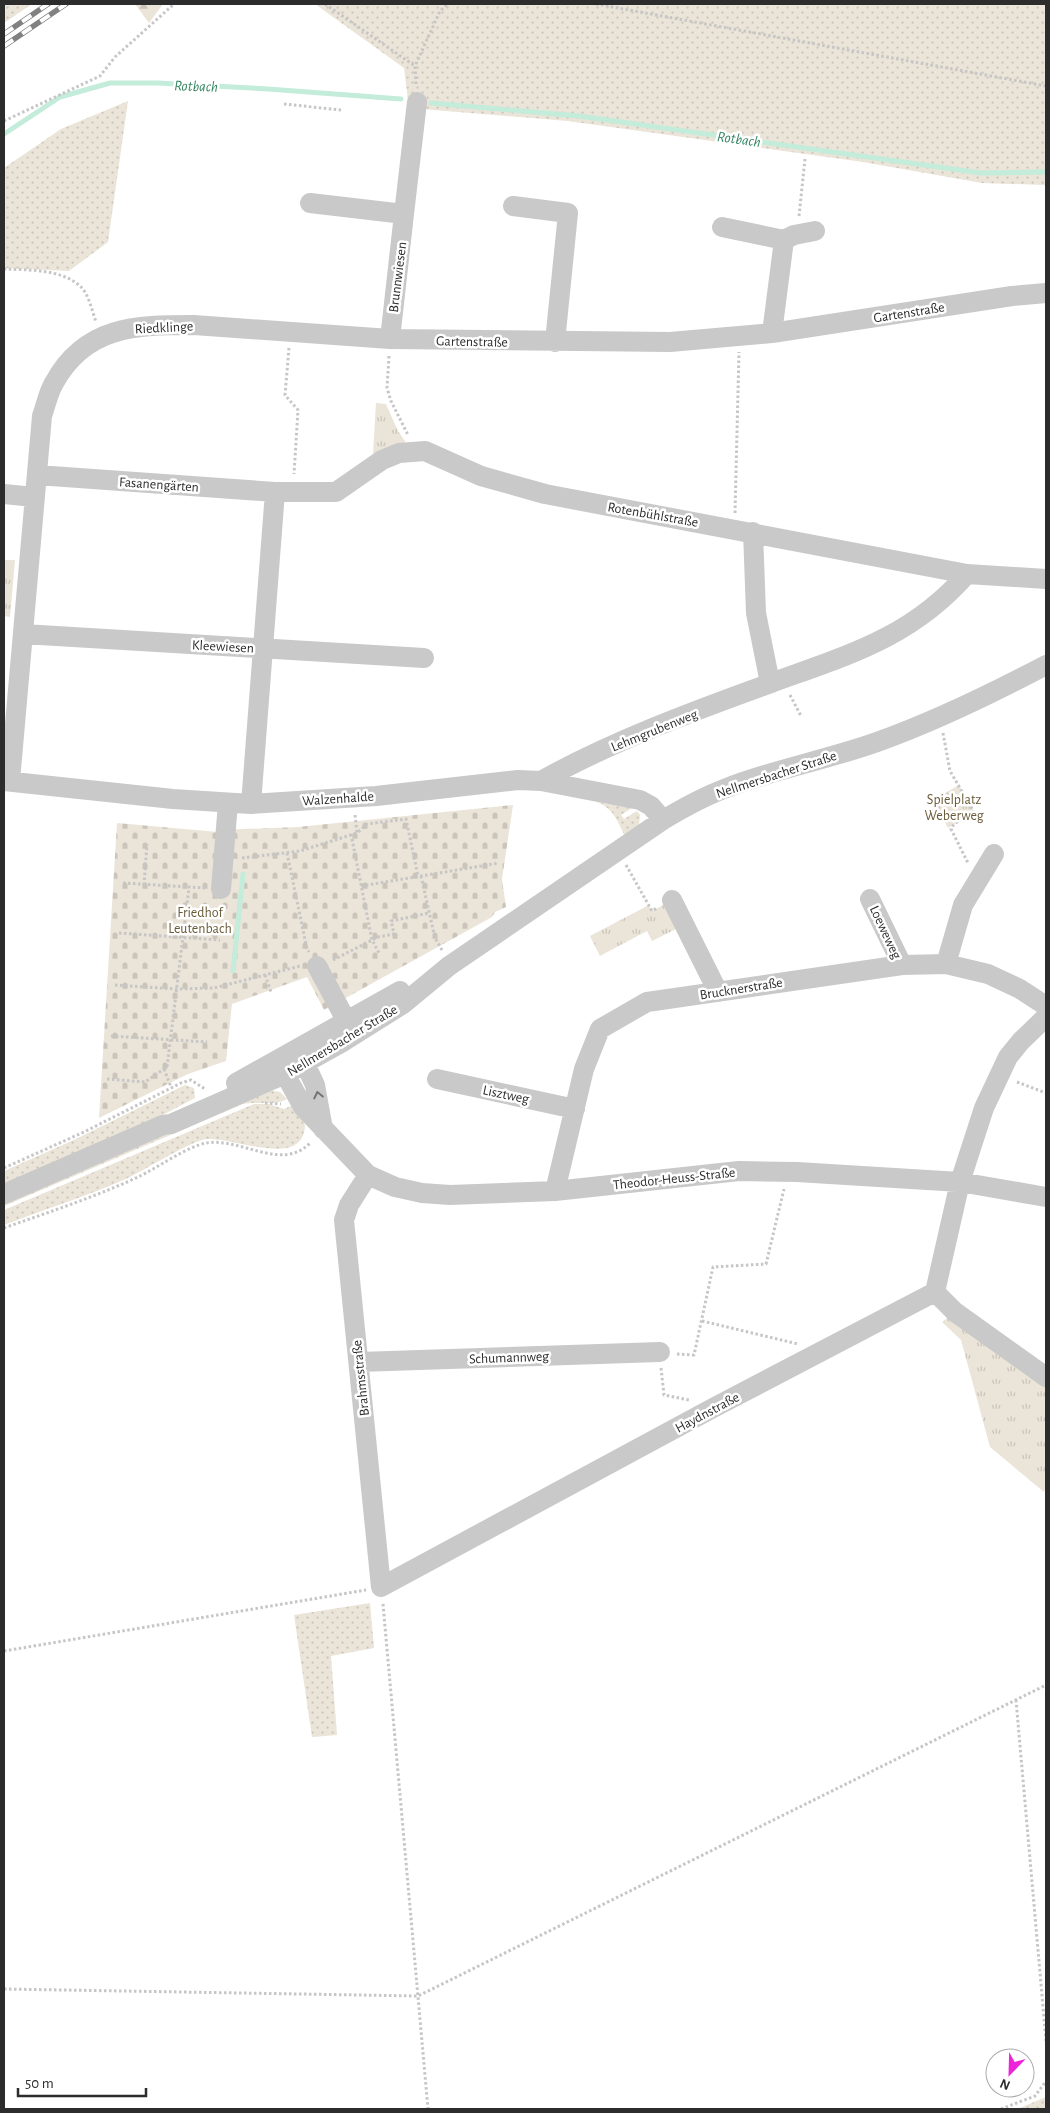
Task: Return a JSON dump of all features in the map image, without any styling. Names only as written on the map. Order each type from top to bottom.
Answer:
[{"type":"street","name":"Brunnwiesen","points":[[390,339],[417,102]]},
{"type":"street","points":[[310,203],[404,214]]},
{"type":"street","points":[[513,206],[568,213],[555,342]]},
{"type":"street","points":[[722,227],[799,235],[772,333]]},
{"type":"street","name":"Gartenstraße","points":[[390,339],[670,342],[772,333],[1012,296],[1046,293]]},
{"type":"street","name":"Riedklinge","points":[[36,475],[42,416],[53,384],[76,353],[100,336],[129,329],[167,325],[390,339]]},
{"type":"street","name":"Rotenbühlstraße","points":[[284,492],[336,492],[382,460],[400,453],[425,451],[481,476],[545,494],[744,530],[967,574],[1046,579]]},
{"type":"street","points":[[7,781],[11,684],[23,634],[36,475]]},
{"type":"street","name":"Fasanengärten","points":[[36,475],[284,492]]},
{"type":"street","points":[[251,804],[263,649],[284,492]]},
{"type":"street","points":[[4,494],[34,496]]},
{"type":"street","points":[[744,530],[756,613],[775,681]]},
{"type":"street","name":"Lehmgrubenweg","points":[[541,781],[569,765],[775,681],[839,660],[884,640],[945,599],[967,574]]},
{"type":"street","name":"Kleewiesen","points":[[23,634],[424,658]]},
{"type":"street","name":"Nellmersbacher Straße","points":[[167,1123],[302,1057],[403,1004],[449,966],[663,820],[725,788],[876,742],[940,717],[1046,665]]},
{"type":"street","name":"Walzenhalde","points":[[7,781],[251,804],[376,796],[518,780],[541,781],[640,800],[651,806],[663,820]]},
{"type":"street","points":[[221,889],[228,803]]},
{"type":"street","points":[[946,964],[963,905],[994,854]]},
{"type":"street","name":"Loeweweg","points":[[870,899],[902,965]]},
{"type":"street","points":[[672,900],[718,992]]},
{"type":"street","points":[[316,964],[347,1022]]},
{"type":"street","name":"Brucknerstraße","points":[[556,1191],[584,1069],[600,1029],[647,1002],[902,965],[946,964],[988,974],[1020,989],[1046,1006]]},
{"type":"street","name":"Nellmersbacher Straße","points":[[302,1057],[347,1022],[449,966]]},
{"type":"street","points":[[1046,1017],[1021,1041],[998,1074],[984,1108],[960,1182],[935,1292],[955,1312],[1046,1377]]},
{"type":"street","points":[[302,1057],[316,1084],[323,1129]]},
{"type":"street","name":"Nellmersbacher Straße","points":[[167,1123],[211,1098],[281,1067]]},
{"type":"street","name":"Theodor-Heuss-Straße","points":[[281,1067],[303,1106],[368,1175],[395,1187],[422,1193],[450,1195],[556,1191],[739,1171],[960,1182],[1046,1198]]},
{"type":"street","name":"Lisztweg","points":[[437,1079],[575,1109]]},
{"type":"street","points":[[4,1194],[167,1123]]},
{"type":"street","name":"Brahmsstraße","points":[[368,1175],[349,1205],[344,1220],[382,1587]]},
{"type":"street","name":"Haydnstraße","points":[[382,1587],[713,1408],[935,1292]]},
{"type":"street","name":"Schumannweg","points":[[359,1362],[660,1352]]},
{"type":"path","points":[[4,121],[100,76],[115,57],[174,4]]},
{"type":"path","points":[[325,4],[415,66],[440,11],[448,4]]},
{"type":"path","points":[[596,4],[1046,86]]},
{"type":"path","points":[[284,104],[341,110]]},
{"type":"path","points":[[799,235],[805,160]]},
{"type":"path","points":[[4,269],[61,275],[81,287],[90,302],[100,336]]},
{"type":"path","points":[[284,492],[298,410],[285,395],[290,332]]},
{"type":"path","points":[[390,339],[387,388],[390,402],[408,436]]},
{"type":"path","points":[[739,355],[744,530]]},
{"type":"path","points":[[775,681],[801,716]]},
{"type":"path","points":[[940,717],[950,772],[974,812],[954,824],[951,829],[977,881]]},
{"type":"path","points":[[357,833],[355,814],[363,813]]},
{"type":"path","points":[[223,860],[287,853],[322,845],[357,833],[367,824],[406,819],[439,948]]},
{"type":"path","points":[[351,834],[372,940],[378,953]]},
{"type":"path","points":[[144,885],[147,844]]},
{"type":"path","points":[[287,853],[306,949],[316,964]]},
{"type":"path","points":[[623,858],[652,911],[672,900]]},
{"type":"path","points":[[361,886],[499,863]]},
{"type":"path","points":[[107,1079],[145,1082],[167,1067],[189,888],[123,883]]},
{"type":"path","points":[[115,984],[176,989],[214,988],[316,964],[372,940],[394,934],[391,921],[429,912]]},
{"type":"path","points":[[119,933],[220,940]]},
{"type":"path","points":[[265,975],[272,992]]},
{"type":"path","points":[[111,1036],[207,1042]]},
{"type":"path","points":[[164,1070],[172,1088]]},
{"type":"path","points":[[998,1074],[1046,1093]]},
{"type":"path","points":[[4,1168],[191,1080],[207,1091],[211,1098]]},
{"type":"path","points":[[4,1228],[114,1187],[206,1143],[247,1147],[267,1154],[287,1156],[303,1149],[323,1129]]},
{"type":"path","points":[[713,1408],[706,1403],[664,1395],[660,1352],[694,1355],[712,1267],[766,1264],[788,1172]]},
{"type":"path","points":[[702,1321],[796,1342],[811,1358]]},
{"type":"path","points":[[4,1650],[308,1601],[382,1587],[428,2109]]},
{"type":"path","points":[[4,1989],[418,1996],[1046,1685]]},
{"type":"path","points":[[1016,1700],[1046,2041]]},
{"type":"path","points":[[1001,2109],[1035,2096],[1046,2081]]},
{"type":"green space","points":[[5,4],[32,4],[4,23]]},
{"type":"green space","points":[[135,4],[163,4],[149,23]]},
{"type":"green space","points":[[315,4],[1046,4],[1046,185],[982,183],[863,162],[568,121],[409,108],[404,68]]},
{"type":"green space","points":[[128,101],[108,242],[69,271],[4,268],[4,168],[61,129]]},
{"type":"green space","points":[[376,403],[386,404],[398,431],[407,444],[373,454]]},
{"type":"green space","points":[[4,560],[15,560],[10,617],[4,616]]},
{"type":"green space","name":"Spielplatz Weberweg","points":[[959,785],[974,812],[948,828],[933,800]]},
{"type":"green space","points":[[596,802],[632,808],[621,815],[624,819],[637,811],[640,815],[639,825],[625,836],[611,811]]},
{"type":"green space","name":"Friedhof Leutenbach","points":[[513,805],[502,879],[506,907],[495,912],[492,917],[324,1010],[307,977],[232,1004],[226,1061],[188,1074],[99,1118],[117,823],[218,832],[218,830],[298,827]]},
{"type":"green space","points":[[665,904],[678,928],[652,941],[647,931],[600,956],[590,936],[649,905],[652,911]]},
{"type":"green space","points":[[185,1085],[194,1088],[195,1098],[157,1118],[4,1185],[4,1171],[76,1139]]},
{"type":"green space","points":[[269,1090],[280,1092],[287,1099],[271,1103],[243,1104],[4,1206],[4,1203]]},
{"type":"green space","points":[[254,1104],[269,1104],[284,1109],[293,1105],[305,1125],[302,1138],[293,1146],[281,1149],[219,1140],[207,1139],[200,1141],[113,1185],[4,1225],[4,1210]]},
{"type":"green space","points":[[955,1312],[1046,1376],[1046,1485],[1044,1492],[990,1447],[961,1340],[942,1322]]},
{"type":"green space","points":[[370,1603],[374,1648],[331,1656],[337,1735],[312,1737],[294,1615]]},
{"type":"green space","points":[[1046,2097],[1046,2109],[1017,2109]]},
{"type":"waterway","name":"Rotbach","points":[[4,134],[60,97],[110,83],[158,83],[268,89],[401,99]]},
{"type":"waterway","name":"Rotbach","points":[[431,103],[579,116],[981,173],[1046,172]]},
{"type":"waterway","points":[[233,971],[243,874]]},
{"type":"railway","points":[[4,34],[48,4]]},
{"type":"railway","points":[[4,46],[66,4]]}]
